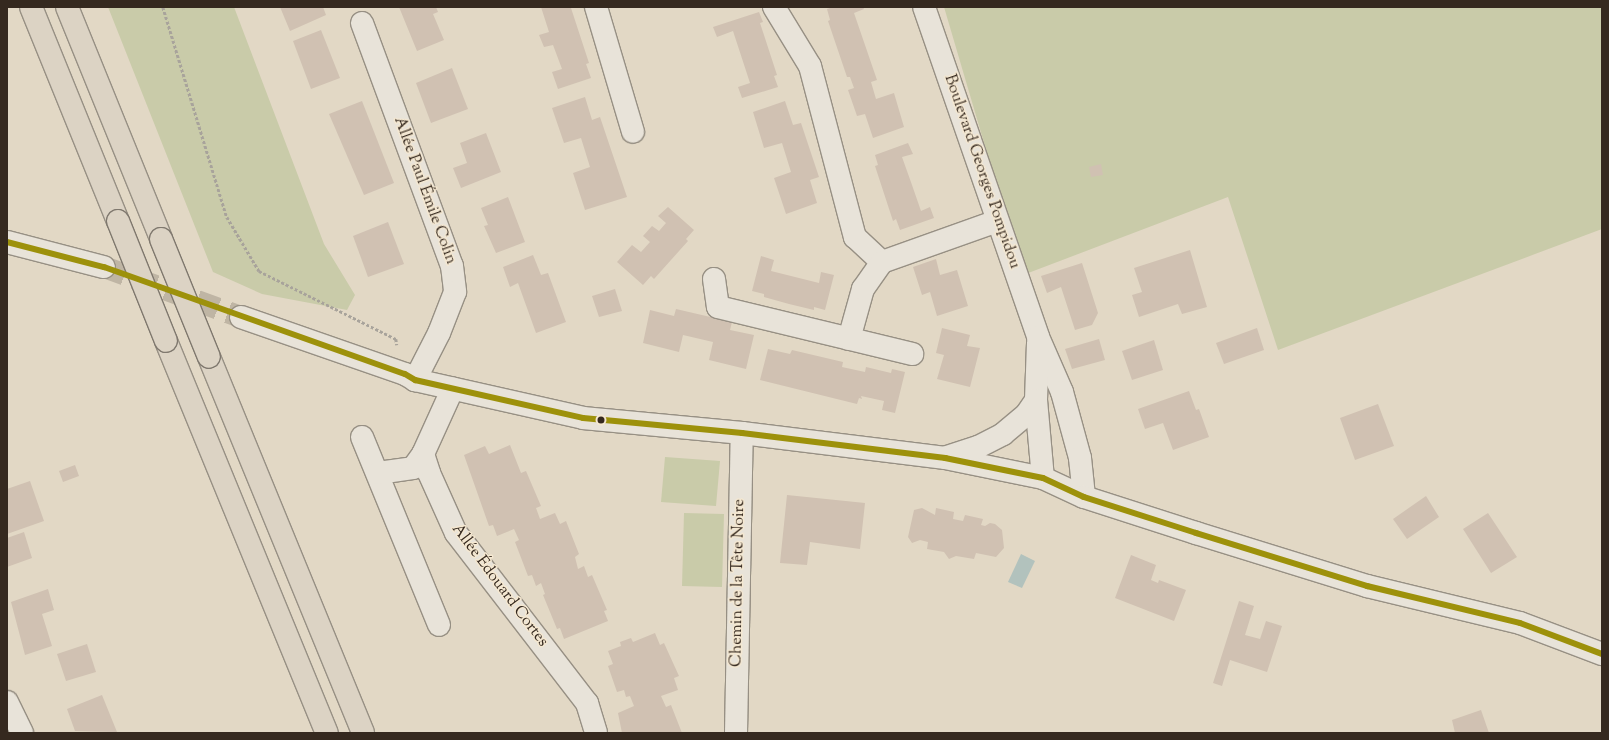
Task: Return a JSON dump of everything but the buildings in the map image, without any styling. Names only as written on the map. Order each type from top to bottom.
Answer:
[{"type":"highway","points":[[31,7],[327,733]]},
{"type":"highway","points":[[67,7],[208,357],[363,733]]},
{"type":"street","points":[[596,7],[633,132]]},
{"type":"street","points":[[774,7],[810,66],[855,237],[882,262]]},
{"type":"street","name":"Boulevard Georges Pompidou","points":[[924,7],[1038,337],[1062,392],[1080,458],[1084,497]]},
{"type":"street","name":"Allée Paul Émile Colin","points":[[362,23],[452,266],[455,292],[439,333],[415,380]]},
{"type":"street","points":[[849,339],[863,289],[882,262],[997,221]]},
{"type":"street","points":[[7,242],[104,267]]},
{"type":"street","points":[[714,280],[718,307],[912,354]]},
{"type":"street","points":[[241,317],[405,374],[415,380],[583,418],[742,433],[945,458],[1043,478],[1084,497],[1367,586],[1520,623],[1602,654]]},
{"type":"street","name":"Boulevard Georges Pompidou","points":[[1038,337],[1036,400],[1043,478]]},
{"type":"street","points":[[378,473],[413,468],[423,454],[453,388]]},
{"type":"street","points":[[945,458],[978,447],[1003,434],[1026,415],[1036,400]]},
{"type":"street","name":"Chemin de la Tête Noire","points":[[736,733],[742,433]]},
{"type":"street","points":[[362,437],[439,625]]},
{"type":"street","name":"Allée Édouard Cortes","points":[[423,454],[429,473],[456,533],[587,703],[596,733]]},
{"type":"street","points":[[7,702],[22,733]]},
{"type":"path","points":[[163,7],[227,217],[259,271],[396,339],[399,353]]},
{"type":"green space","points":[[108,7],[234,7],[324,244],[355,295],[347,310],[262,294],[213,272]]},
{"type":"green space","points":[[944,7],[1602,7],[1602,229],[1278,350],[1228,197],[1023,275]]},
{"type":"green space","points":[[665,457],[720,461],[716,506],[661,502]]},
{"type":"green space","points":[[684,513],[724,514],[722,587],[682,586]]},
{"type":"shaded area","points":[[1021,554],[1035,561],[1022,588],[1008,582]]},
{"type":"tunnel","points":[[104,267],[241,317]]},
{"type":"transit line","points":[[7,242],[104,267],[405,374],[415,380],[583,418],[742,433],[945,458],[1043,478],[1084,497],[1196,533],[1367,586],[1520,623],[1602,654]]}]
